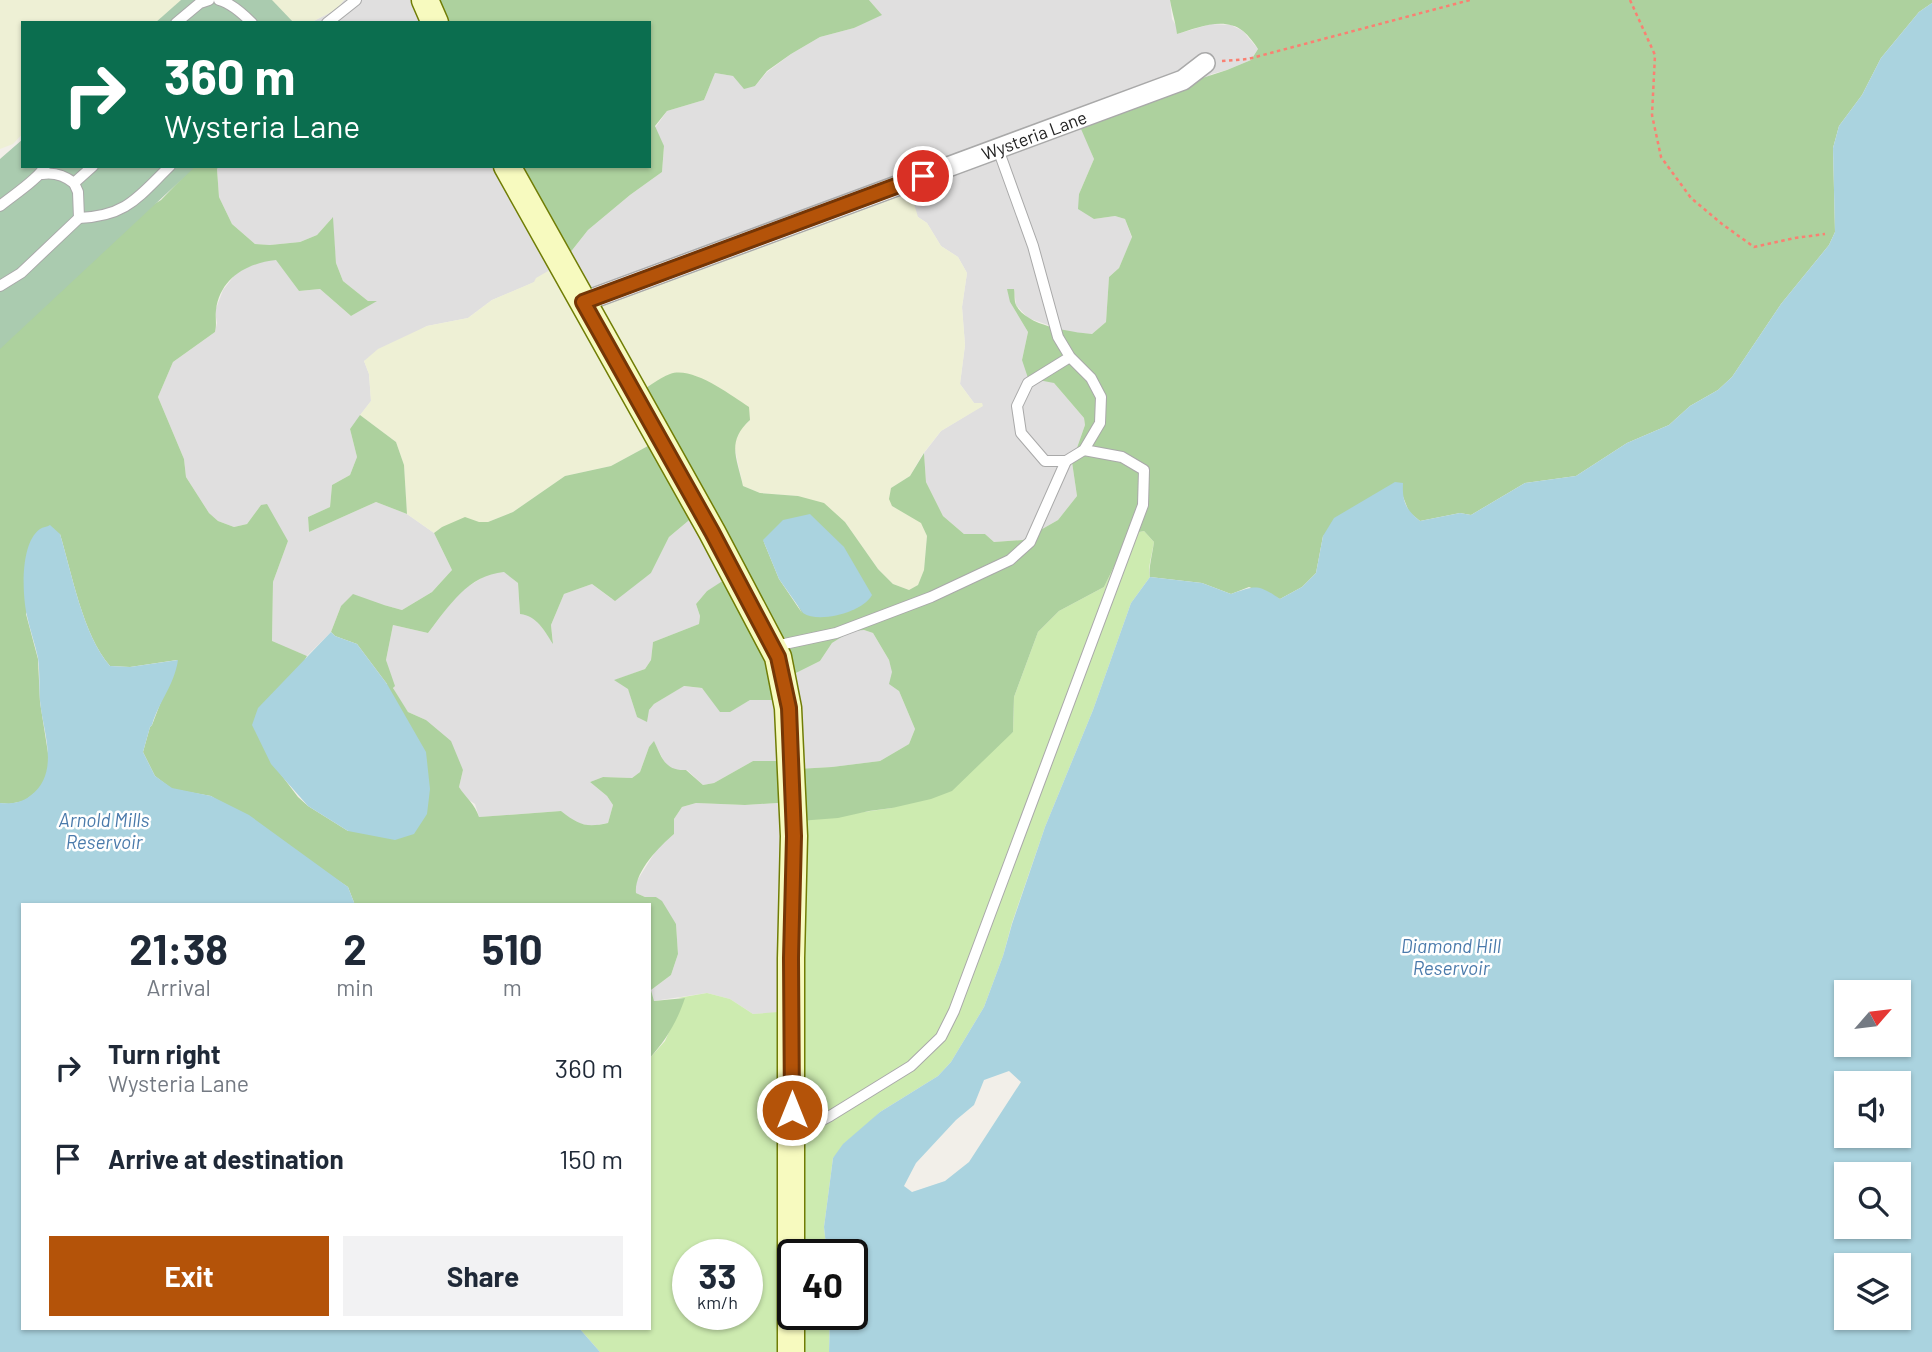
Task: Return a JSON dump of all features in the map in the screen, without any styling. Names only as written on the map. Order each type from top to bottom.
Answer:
[{"type":"street","points":[[425,0],[434,21]]},
{"type":"street","name":"Wysteria Lane","points":[[583,302],[1183,80],[1205,63]]},
{"type":"street","points":[[508,168],[712,532],[778,657],[789,708],[794,836],[791,958],[791,1352]]},
{"type":"lane","points":[[178,21],[200,3],[209,0]]},
{"type":"lane","points":[[219,0],[250,21]]},
{"type":"lane","points":[[330,21],[356,0]]},
{"type":"lane","points":[[998,149],[1033,246],[1058,337],[1070,357],[1091,378],[1101,397],[1100,423],[1084,450],[1066,461],[1045,461],[1021,433],[1017,406],[1028,383],[1070,357]]},
{"type":"lane","points":[[74,183],[91,168]]},
{"type":"lane","points":[[0,286],[21,273],[79,218],[116,213],[131,203],[168,168]]},
{"type":"lane","points":[[0,206],[44,170],[74,183],[78,192],[79,218]]},
{"type":"lane","points":[[792,1136],[911,1066],[941,1037],[954,1011],[1143,505],[1144,470],[1122,457],[1084,450]]},
{"type":"lane","points":[[772,646],[836,633],[931,597],[1010,560],[1030,542],[1066,461]]},
{"type":"path","points":[[1205,63],[1248,59],[1470,0]]},
{"type":"path","points":[[1630,0],[1655,55],[1652,115],[1661,156],[1692,198],[1722,224],[1755,247],[1825,234]]},
{"type":"shaded area","points":[[344,0],[426,0],[436,21],[314,21],[337,9]]},
{"type":"shaded area","points":[[869,0],[1170,0],[1177,34],[1211,24],[1231,25],[1243,31],[1258,49],[1251,60],[1212,74],[1090,149],[1094,159],[1079,194],[1094,219],[1115,216],[1125,219],[1132,238],[1119,268],[1109,277],[1106,322],[1092,334],[1068,332],[1028,318],[1016,305],[1014,289],[1010,302],[1028,332],[1022,360],[1054,383],[1084,418],[1085,425],[1072,462],[1077,496],[1058,520],[1023,540],[994,542],[985,534],[964,534],[943,516],[926,482],[924,453],[941,431],[982,406],[974,403],[960,384],[965,345],[962,307],[967,273],[958,257],[941,246],[927,223],[918,217],[589,300],[535,282],[492,300],[468,318],[427,326],[364,361],[369,374],[371,401],[350,429],[357,457],[350,475],[332,485],[330,507],[308,517],[309,532],[376,502],[407,514],[434,533],[452,570],[432,592],[402,610],[384,605],[341,606],[331,632],[307,656],[272,642],[273,582],[288,541],[261,505],[247,524],[234,527],[218,521],[209,513],[186,477],[184,459],[158,397],[173,362],[215,332],[215,311],[223,290],[237,272],[261,261],[276,259],[299,291],[320,289],[351,316],[375,301],[368,301],[343,281],[336,263],[332,218],[317,235],[300,242],[255,244],[232,224],[219,197],[218,168],[512,168],[563,262],[588,230],[662,172],[664,147],[655,128],[667,111],[704,100],[715,73],[733,76],[755,86],[767,72],[820,37],[854,28],[881,14]]},
{"type":"shaded area","points":[[701,510],[736,574],[707,591],[696,604],[700,616],[699,624],[653,642],[651,660],[645,669],[615,680],[628,688],[637,717],[683,686],[702,688],[730,711],[750,700],[786,700],[786,678],[820,661],[832,643],[851,630],[864,630],[873,633],[889,660],[915,729],[909,744],[880,761],[832,767],[797,769],[753,761],[714,783],[703,785],[687,770],[677,771],[666,765],[654,742],[649,747],[640,772],[632,778],[603,777],[590,782],[607,796],[613,805],[608,823],[592,826],[575,823],[561,811],[479,817],[475,804],[466,798],[459,787],[463,770],[426,720],[408,712],[395,694],[386,660],[393,625],[428,633],[459,592],[490,573],[505,572],[518,583],[520,614],[530,615],[553,642],[551,625],[564,594],[592,584],[612,599],[651,573],[669,537]]},
{"type":"shaded area","points":[[793,802],[791,1012],[753,1014],[730,999],[707,993],[654,1001],[651,990],[671,975],[678,954],[676,924],[656,897],[645,897],[636,893],[635,884],[657,849],[674,834],[674,819],[682,807],[696,803],[745,805]]},
{"type":"green space","points":[[0,0],[225,0],[188,21],[21,21],[21,135],[13,144],[0,149]]},
{"type":"green space","points":[[181,0],[272,0],[292,21],[157,21]]},
{"type":"green space","points":[[258,0],[344,0],[337,9],[314,21],[279,21]]},
{"type":"green space","points":[[426,0],[869,0],[882,15],[854,28],[820,37],[767,71],[755,86],[744,89],[733,76],[715,73],[704,100],[667,111],[655,126],[664,146],[662,172],[588,230],[562,263],[512,168],[651,168],[651,21],[436,21]]},
{"type":"green space","points":[[1170,0],[1932,0],[1881,58],[1862,95],[1839,126],[1833,148],[1835,232],[1829,245],[1781,304],[1732,377],[1718,390],[1690,406],[1669,425],[1627,443],[1576,476],[1525,483],[1471,515],[1460,513],[1420,521],[1409,512],[1402,494],[1323,536],[1316,573],[1302,587],[1280,599],[1249,587],[1231,594],[1202,583],[1150,577],[1154,542],[1144,531],[1130,534],[1104,587],[1059,611],[1038,632],[1014,697],[1013,732],[952,791],[892,808],[838,818],[799,821],[793,802],[745,805],[696,803],[682,807],[674,819],[674,834],[649,860],[636,885],[636,893],[662,901],[676,924],[678,954],[671,975],[651,990],[651,903],[354,903],[348,887],[211,796],[172,789],[155,776],[143,752],[150,727],[177,660],[130,667],[110,666],[92,638],[85,621],[60,534],[26,614],[38,659],[48,772],[40,789],[24,801],[0,803],[0,329],[95,240],[161,200],[192,168],[218,168],[219,197],[232,224],[255,244],[300,242],[317,235],[333,217],[336,263],[343,281],[368,301],[377,301],[351,316],[320,289],[299,291],[276,260],[245,269],[223,289],[216,310],[215,332],[173,362],[158,397],[184,459],[186,477],[209,513],[218,521],[234,527],[247,524],[261,505],[267,504],[288,541],[273,582],[272,641],[307,656],[273,764],[308,806],[348,831],[387,684],[357,644],[331,632],[341,606],[353,594],[402,610],[432,592],[452,570],[434,533],[442,527],[465,517],[488,522],[513,512],[565,476],[611,466],[659,440],[637,394],[670,374],[689,374],[700,378],[749,407],[750,420],[738,436],[735,451],[743,486],[760,493],[798,496],[824,503],[845,522],[878,569],[893,584],[909,590],[918,585],[924,570],[927,536],[921,523],[892,506],[889,499],[891,488],[910,476],[924,453],[926,482],[943,516],[964,534],[985,534],[994,542],[1023,540],[1058,520],[1077,496],[1072,462],[1085,425],[1084,418],[1054,383],[1028,378],[1022,360],[1028,332],[1010,302],[1007,289],[1014,289],[1015,303],[1021,312],[1050,327],[1092,334],[1106,322],[1109,277],[1119,268],[1132,237],[1125,219],[1115,216],[1094,219],[1078,209],[1079,194],[1094,159],[1078,122],[1227,70],[1251,60],[1258,49],[1243,31],[1227,24],[1202,26],[1177,34]],"holes":[[[700,511],[735,573],[707,591],[696,604],[700,616],[699,624],[653,642],[651,660],[645,669],[614,680],[628,689],[637,717],[647,722],[649,710],[654,704],[684,686],[702,688],[720,712],[730,712],[750,700],[786,700],[786,678],[820,661],[832,643],[851,631],[864,630],[873,633],[889,660],[892,672],[889,684],[899,691],[915,729],[909,744],[880,761],[832,767],[797,769],[790,761],[753,761],[714,783],[703,785],[686,770],[669,766],[654,741],[640,772],[632,778],[603,777],[590,782],[607,796],[613,805],[608,823],[583,824],[561,811],[479,817],[459,787],[463,770],[451,741],[426,720],[408,712],[393,688],[395,686],[386,660],[393,625],[428,633],[460,594],[491,574],[504,572],[518,583],[520,614],[536,621],[553,644],[551,625],[564,594],[592,584],[615,601],[651,573],[669,537]],[[763,540],[802,613],[779,579]]]},
{"type":"green space","points":[[21,141],[21,168],[194,168],[0,349],[0,159]]},
{"type":"green space","points":[[908,183],[918,217],[927,223],[941,246],[958,257],[967,273],[962,307],[965,345],[960,384],[974,403],[982,403],[983,406],[941,431],[910,476],[891,488],[892,506],[921,522],[927,536],[924,570],[918,585],[909,590],[893,584],[878,569],[845,522],[798,496],[760,493],[743,486],[734,444],[740,430],[750,420],[659,440],[611,466],[565,476],[513,512],[488,522],[442,527],[434,533],[407,514],[404,465],[396,442],[360,415],[371,401],[369,374],[364,361],[378,349],[427,326],[468,318],[492,300],[534,282],[536,278],[562,263],[582,296]]},
{"type":"green space","points":[[360,415],[396,442],[404,465],[407,514],[376,502],[309,532],[308,517],[330,507],[332,485],[350,475],[357,457],[350,429]]},
{"type":"green space","points":[[1144,531],[1154,542],[1150,577],[1131,603],[1093,710],[1045,827],[984,1007],[951,1062],[938,1076],[880,1112],[833,1158],[824,1227],[825,1239],[777,1239],[777,1330],[830,1330],[829,1352],[600,1352],[581,1330],[651,1330],[651,1057],[665,1041],[684,998],[678,998],[707,993],[730,999],[753,1014],[791,1011],[799,821],[892,808],[1013,732],[1014,697],[1038,632],[1059,611],[1104,587],[1130,534]]},
{"type":"green space","points":[[651,990],[654,1001],[685,998],[661,1045],[651,1057]]},
{"type":"water","name":"Diamond Hill Reservoir","points":[[1932,3],[1932,1352],[829,1352],[830,1330],[868,1330],[868,1239],[825,1239],[824,1227],[833,1158],[843,1144],[880,1112],[938,1076],[951,1062],[984,1007],[1045,827],[1093,710],[1131,603],[1150,577],[1202,583],[1231,594],[1261,588],[1280,599],[1302,587],[1316,573],[1323,536],[1334,518],[1395,482],[1403,483],[1406,505],[1420,521],[1460,513],[1471,515],[1525,483],[1576,476],[1627,443],[1669,425],[1690,406],[1718,390],[1732,377],[1781,304],[1829,245],[1835,232],[1833,148],[1839,126],[1862,95],[1881,58],[1919,12]],"holes":[[[1009,1071],[1021,1082],[969,1162],[945,1181],[912,1192],[904,1186],[916,1163],[956,1120],[974,1105],[984,1080]]]},
{"type":"water","points":[[810,514],[844,547],[872,595],[860,607],[829,617],[810,616],[803,613],[779,579],[763,540],[783,520]]},
{"type":"water","name":"Arnold Mills Reservoir","points":[[50,525],[60,534],[85,621],[92,638],[110,666],[130,667],[178,660],[173,678],[150,727],[143,752],[155,776],[172,788],[211,796],[249,815],[348,887],[354,903],[21,903],[21,1330],[581,1330],[600,1352],[0,1352],[0,803],[16,802],[30,796],[39,787],[48,764],[38,658],[24,595],[26,557],[33,536]]},
{"type":"water","points":[[331,632],[357,644],[387,684],[426,752],[430,789],[427,814],[414,834],[395,840],[348,831],[308,806],[271,764],[252,725],[258,708]]},
{"type":"route","points":[[792,1110],[791,958],[794,836],[789,708],[778,657],[712,532],[583,302],[923,176]]}]
